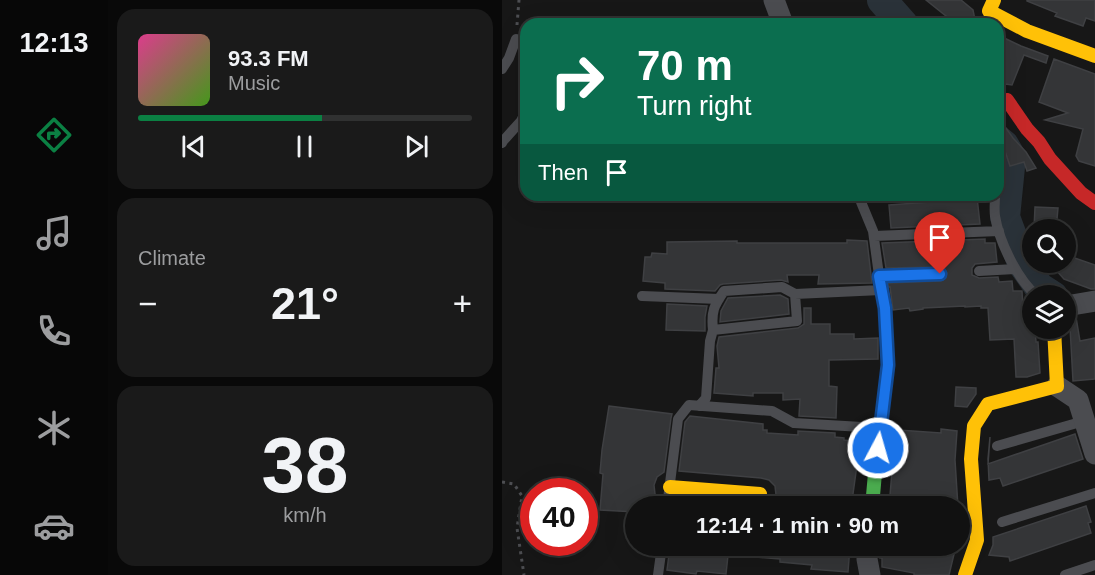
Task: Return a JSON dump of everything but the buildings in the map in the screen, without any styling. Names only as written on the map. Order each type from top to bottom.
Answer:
[{"type":"street","points":[[774,0],[781,18]]},
{"type":"street","points":[[992,1],[989,11],[1002,18]]},
{"type":"street","points":[[1004,19],[1027,31],[1094,56]]},
{"type":"street","points":[[1007,100],[1050,159],[1081,193],[1094,203]]},
{"type":"street","points":[[1055,339],[1057,386]]},
{"type":"street","points":[[965,575],[977,540],[972,459],[974,426],[988,404],[1057,386],[1078,400],[1094,454]]},
{"type":"street","points":[[873,496],[879,428]]},
{"type":"street","points":[[670,487],[760,494]]},
{"type":"street","points":[[867,556],[870,575]]},
{"type":"lane","points":[[502,69],[516,39]]},
{"type":"lane","points":[[502,143],[520,122]]},
{"type":"lane","points":[[669,496],[678,418],[689,405],[772,411],[794,423],[879,428],[888,365],[885,308],[873,231],[861,201]]},
{"type":"lane","points":[[995,201],[995,215],[999,231],[1015,268],[1026,285]]},
{"type":"lane","points":[[874,236],[999,231]]},
{"type":"lane","points":[[979,271],[1015,268]]},
{"type":"lane","points":[[879,276],[940,274]]},
{"type":"lane","points":[[700,406],[706,398],[710,341],[713,330],[712,315],[724,291],[782,286],[795,294],[881,290]]},
{"type":"lane","points":[[713,330],[797,321],[795,294]]},
{"type":"lane","points":[[642,296],[719,299]]},
{"type":"lane","points":[[997,446],[1084,421]]},
{"type":"lane","points":[[1002,522],[1094,493]]},
{"type":"lane","points":[[658,575],[661,556]]},
{"type":"lane","points":[[1066,575],[1094,565]]},
{"type":"path","points":[[516,39],[519,0]]},
{"type":"path","points":[[502,482],[514,484],[522,496],[517,528],[524,575]]},
{"type":"waterway","points":[[882,0],[898,18]]},
{"type":"waterway","points":[[1004,145],[1011,157],[1005,217],[1022,263],[1038,285]]},
{"type":"traffic: fast","points":[[873,496],[879,428]]},
{"type":"traffic: slow","points":[[994,0],[989,11],[1002,18]]},
{"type":"traffic: slow","points":[[1004,19],[1027,31],[1095,56]]},
{"type":"traffic: slow","points":[[965,575],[977,540],[971,459],[974,426],[988,404],[1057,386],[1055,339]]},
{"type":"traffic: slow","points":[[670,487],[760,494]]},
{"type":"traffic: jam","points":[[1007,100],[1050,159],[1081,193],[1095,203]]},
{"type":"route","points":[[878,448],[888,365],[885,308],[879,276],[940,274]]}]
